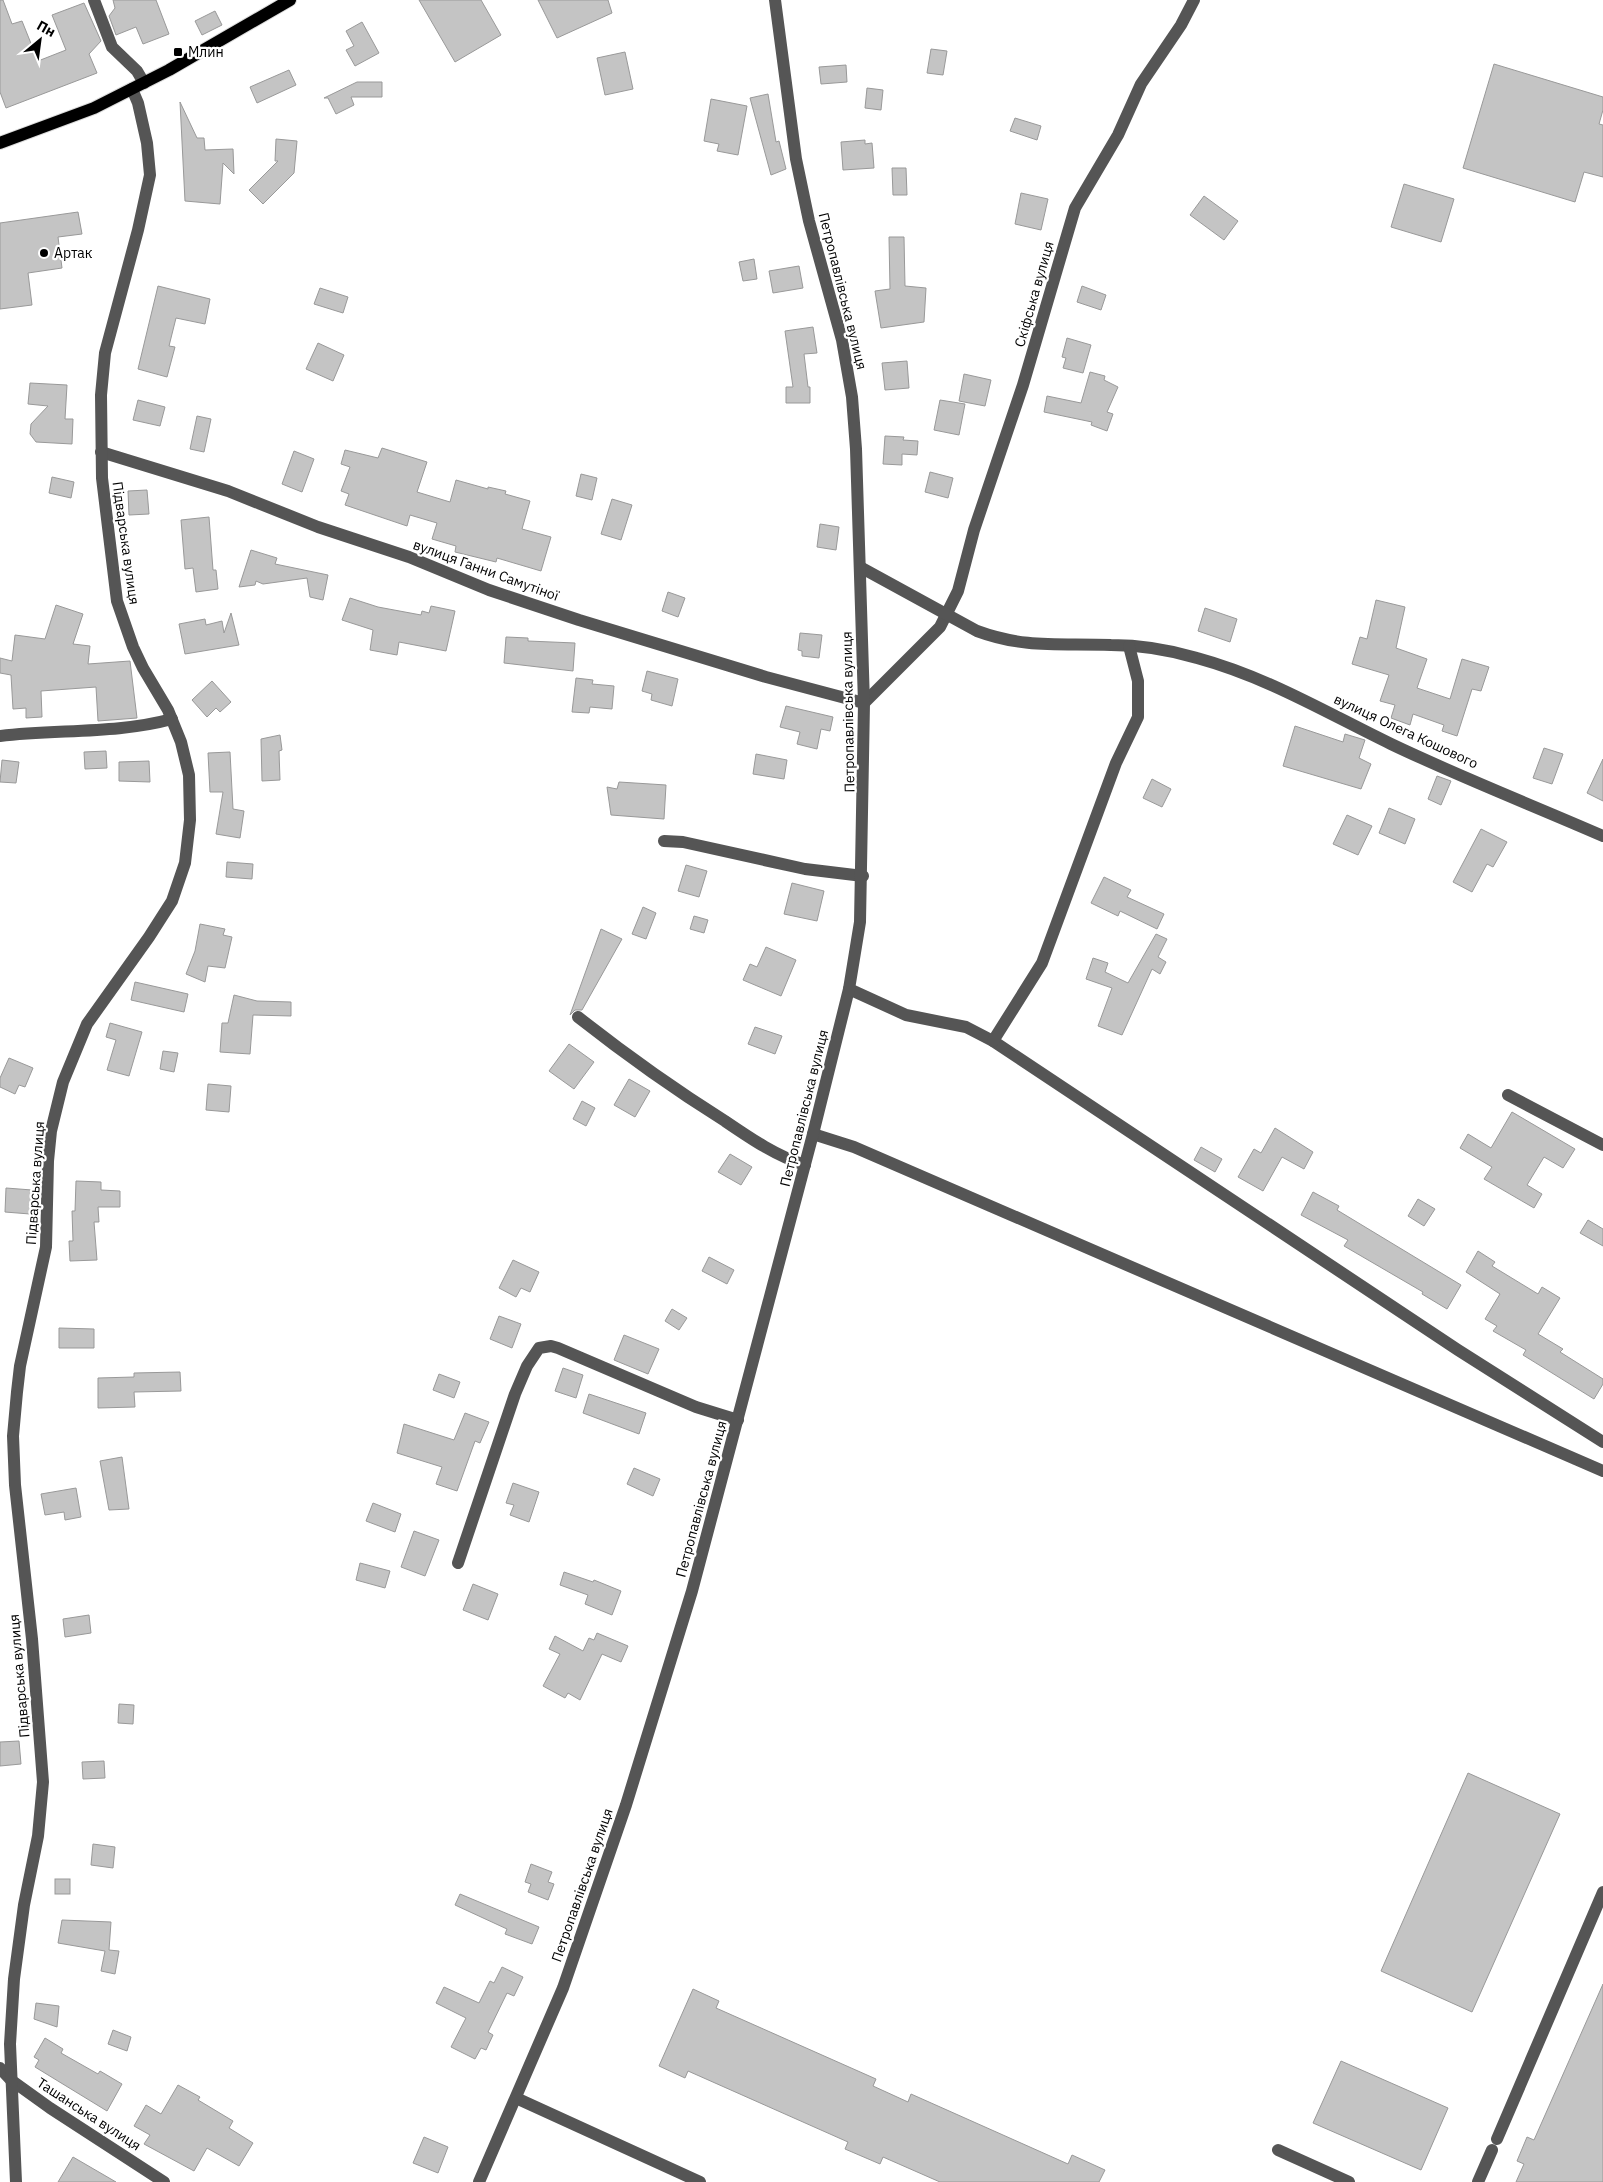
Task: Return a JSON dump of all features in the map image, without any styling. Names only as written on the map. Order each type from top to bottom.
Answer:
[{"type":"main road","points":[[0,143],[87,111],[132,89],[290,0]]},
{"type":"street","points":[[94,0],[112,46],[137,72],[144,83]]},
{"type":"street","name":"Петропавлівська вулиця","points":[[479,2182],[562,1988],[628,1796],[692,1591],[813,1134],[848,989],[860,922],[863,876],[864,703],[856,449],[849,376],[842,340],[801,183],[775,0]]},
{"type":"street","name":"Скіфська вулиця","points":[[864,703],[940,627],[947,615],[966,569],[974,530],[1017,403],[1076,208],[1118,135],[1142,84],[1181,25],[1194,0]]},
{"type":"street","name":"Підварська вулиця","points":[[16,2182],[10,2044],[14,1979],[24,1905],[38,1836],[43,1782],[32,1639],[16,1485],[13,1436],[17,1392],[22,1356],[46,1247],[51,1131],[63,1082],[87,1024],[172,901],[185,863],[190,820],[189,775],[181,742],[172,718],[143,668],[117,601],[112,576],[100,452],[105,353],[116,303],[138,230],[150,175],[147,143],[138,103],[132,89]]},
{"type":"street","name":"вулиця Ганни Самутіної","points":[[100,452],[228,492],[318,527],[409,557],[490,590],[561,614],[766,677],[864,703]]},
{"type":"street","name":"вулиця Олега Кошового","points":[[860,567],[977,631],[1015,642],[1036,645],[1129,646],[1170,651],[1195,657],[1281,688],[1391,744],[1603,836]]},
{"type":"street","points":[[993,1042],[1042,963],[1116,763],[1138,717],[1139,688],[1129,646]]},
{"type":"street","points":[[0,736],[51,730],[142,726],[172,718]]},
{"type":"street","points":[[664,841],[683,842],[805,870],[863,876]]},
{"type":"street","points":[[848,989],[906,1015],[966,1027],[993,1042],[1483,1367],[1603,1442]]},
{"type":"street","points":[[578,1017],[701,1106],[764,1146],[789,1159],[805,1164]]},
{"type":"street","points":[[1508,1095],[1603,1145]]},
{"type":"street","points":[[813,1134],[863,1151],[1603,1471]]},
{"type":"street","points":[[458,1563],[514,1394],[527,1366],[539,1348],[551,1346],[558,1348],[696,1407],[738,1420]]},
{"type":"street","points":[[1478,2182],[1603,1892]]},
{"type":"street","name":"Ташанська вулиця","points":[[0,2068],[11,2080],[50,2108],[164,2182]]},
{"type":"street","points":[[516,2098],[700,2182]]},
{"type":"street","points":[[1278,2150],[1349,2182]]},
{"type":"building","points":[[0,0],[3,0],[12,24],[22,21],[38,61],[66,50],[52,15],[84,3],[101,41],[89,54],[97,73],[6,108],[0,92]]},
{"type":"building","points":[[113,0],[156,0],[169,34],[143,44],[136,27],[116,35],[109,16],[115,8]]},
{"type":"building","points":[[419,0],[481,0],[501,35],[455,62]]},
{"type":"building","points":[[538,0],[608,0],[612,13],[557,38]]},
{"type":"building","points":[[215,11],[222,25],[202,35],[195,21]]},
{"type":"building","points":[[362,22],[379,53],[355,66],[346,50],[354,46],[346,31]]},
{"type":"building","points":[[931,49],[947,51],[943,75],[927,73]]},
{"type":"building","points":[[625,52],[633,89],[605,95],[597,58]]},
{"type":"building","points":[[1494,64],[1603,97],[1603,110],[1599,124],[1603,125],[1603,177],[1584,172],[1575,202],[1463,168]]},
{"type":"building","points":[[846,65],[847,82],[821,84],[819,67]]},
{"type":"building","points":[[289,70],[296,85],[257,103],[250,87]]},
{"type":"building","points":[[357,82],[382,82],[382,97],[351,97],[354,105],[336,114],[328,98],[324,98]]},
{"type":"building","points":[[867,88],[883,90],[881,110],[865,108]]},
{"type":"building","points":[[768,94],[776,142],[779,141],[786,169],[771,175],[750,98]]},
{"type":"building","points":[[711,99],[747,106],[738,155],[717,151],[719,144],[704,141]]},
{"type":"building","points":[[180,102],[197,138],[204,138],[205,150],[233,149],[234,174],[223,163],[220,204],[185,201]]},
{"type":"building","points":[[1015,118],[1041,126],[1037,140],[1010,131]]},
{"type":"building","points":[[276,139],[297,141],[294,173],[263,204],[249,190],[278,161],[275,161]]},
{"type":"building","points":[[865,140],[865,144],[872,143],[874,168],[843,170],[841,142]]},
{"type":"building","points":[[892,168],[906,168],[907,195],[893,195]]},
{"type":"building","points":[[1404,184],[1454,199],[1441,242],[1391,227]]},
{"type":"building","points":[[1021,193],[1048,199],[1041,230],[1015,224]]},
{"type":"building","points":[[1204,196],[1238,221],[1224,240],[1190,215]]},
{"type":"building","points":[[78,212],[82,234],[58,237],[62,268],[28,273],[32,305],[0,309],[0,223]]},
{"type":"building","points":[[889,237],[904,237],[905,286],[926,288],[924,322],[881,328],[875,291],[890,289]]},
{"type":"building","points":[[754,259],[757,279],[743,281],[739,262]]},
{"type":"building","points":[[799,266],[803,288],[773,293],[769,271]]},
{"type":"building","points":[[158,286],[210,299],[205,324],[176,318],[169,346],[175,347],[167,377],[138,369]]},
{"type":"building","points":[[1082,286],[1106,295],[1101,310],[1077,302]]},
{"type":"building","points":[[320,288],[348,297],[343,313],[314,304]]},
{"type":"building","points":[[813,327],[817,353],[804,354],[808,387],[810,387],[810,403],[786,403],[786,387],[793,387],[785,331]]},
{"type":"building","points":[[1067,338],[1091,345],[1083,373],[1063,368],[1066,358],[1062,357]]},
{"type":"building","points":[[318,343],[344,355],[333,381],[306,369]]},
{"type":"building","points":[[907,361],[909,388],[885,390],[882,363]]},
{"type":"building","points":[[1090,372],[1105,376],[1104,380],[1118,387],[1107,412],[1113,414],[1107,431],[1091,425],[1092,422],[1044,412],[1047,396],[1081,403]]},
{"type":"building","points":[[964,374],[991,380],[985,406],[959,401]]},
{"type":"building","points":[[30,383],[67,385],[65,419],[73,419],[72,444],[36,442],[30,434],[31,424],[48,406],[28,404]]},
{"type":"building","points":[[138,400],[165,407],[160,426],[133,420]]},
{"type":"building","points":[[940,400],[965,404],[959,435],[934,430]]},
{"type":"building","points":[[197,416],[211,419],[204,452],[190,449]]},
{"type":"building","points":[[885,436],[904,437],[903,440],[918,441],[917,455],[902,454],[902,465],[883,464]]},
{"type":"building","points":[[382,448],[427,462],[417,492],[450,502],[456,480],[488,489],[488,487],[506,491],[505,494],[530,501],[522,529],[551,537],[541,571],[497,558],[496,562],[455,552],[456,546],[432,539],[437,523],[410,515],[407,526],[345,505],[349,494],[341,491],[350,467],[341,464],[345,450],[378,458]]},
{"type":"building","points":[[294,451],[314,459],[302,492],[282,484]]},
{"type":"building","points":[[930,472],[953,478],[948,498],[925,492]]},
{"type":"building","points":[[581,474],[597,478],[592,500],[576,496]]},
{"type":"building","points":[[52,477],[74,482],[71,498],[49,493]]},
{"type":"building","points":[[147,490],[149,514],[129,515],[128,491]]},
{"type":"building","points":[[612,499],[632,505],[621,540],[601,534]]},
{"type":"building","points":[[209,517],[213,570],[216,570],[218,589],[196,592],[193,568],[185,569],[181,520]]},
{"type":"building","points":[[820,524],[839,527],[836,550],[817,547]]},
{"type":"building","points":[[251,550],[277,558],[275,564],[328,575],[323,600],[310,597],[307,578],[263,584],[256,581],[255,585],[239,587]]},
{"type":"building","points":[[668,592],[685,598],[678,617],[662,611]]},
{"type":"building","points":[[350,598],[378,607],[421,615],[422,611],[429,613],[431,606],[455,611],[446,651],[399,642],[397,655],[370,650],[373,630],[342,620]]},
{"type":"building","points":[[1376,600],[1405,607],[1396,648],[1427,659],[1417,688],[1450,699],[1462,659],[1489,667],[1481,691],[1472,689],[1457,736],[1442,731],[1444,725],[1413,714],[1410,725],[1391,718],[1395,705],[1380,701],[1389,675],[1352,664],[1360,637],[1367,639]]},
{"type":"building","points":[[56,605],[83,614],[73,644],[90,646],[88,664],[130,661],[137,718],[98,721],[96,687],[41,691],[42,717],[26,718],[26,708],[13,709],[11,675],[0,673],[0,658],[12,661],[15,635],[45,639]]},
{"type":"building","points":[[1205,608],[1237,619],[1230,642],[1198,631]]},
{"type":"building","points":[[231,613],[239,645],[185,654],[179,624],[205,619],[206,625],[222,621],[224,633]]},
{"type":"building","points":[[800,633],[822,635],[819,658],[802,656],[802,651],[798,650]]},
{"type":"building","points":[[506,637],[528,638],[528,641],[575,643],[573,671],[504,663]]},
{"type":"building","points":[[647,671],[678,679],[672,706],[651,700],[652,694],[642,691]]},
{"type":"building","points":[[576,678],[593,680],[592,684],[614,686],[612,709],[590,707],[589,713],[572,712]]},
{"type":"building","points":[[212,681],[231,702],[220,712],[216,708],[207,717],[192,700]]},
{"type":"building","points":[[786,706],[833,717],[830,731],[821,729],[817,749],[797,744],[800,732],[780,727]]},
{"type":"building","points":[[1295,726],[1343,742],[1345,734],[1365,740],[1359,758],[1371,764],[1361,789],[1283,766]]},
{"type":"building","points":[[280,735],[282,750],[279,751],[280,780],[262,781],[261,739]]},
{"type":"building","points":[[1544,748],[1563,754],[1552,784],[1533,778]]},
{"type":"building","points":[[106,751],[107,768],[85,769],[84,752]]},
{"type":"building","points":[[230,752],[233,809],[244,811],[240,838],[216,834],[223,792],[210,792],[208,753]]},
{"type":"building","points":[[756,754],[787,760],[784,779],[753,774]]},
{"type":"building","points":[[1603,759],[1603,801],[1587,793]]},
{"type":"building","points":[[2,760],[19,762],[16,783],[0,782]]},
{"type":"building","points":[[149,761],[150,782],[119,781],[119,762]]},
{"type":"building","points":[[1437,776],[1451,781],[1441,805],[1428,799]]},
{"type":"building","points":[[1152,779],[1171,789],[1162,807],[1143,798]]},
{"type":"building","points":[[619,782],[666,785],[664,819],[611,815],[607,787],[617,789]]},
{"type":"building","points":[[1389,808],[1415,819],[1405,844],[1379,833]]},
{"type":"building","points":[[1347,815],[1372,826],[1358,855],[1333,844]]},
{"type":"building","points":[[1481,829],[1507,842],[1493,867],[1487,864],[1472,892],[1453,882]]},
{"type":"building","points":[[227,862],[253,864],[252,879],[226,877]]},
{"type":"building","points":[[686,865],[707,871],[699,897],[678,891]]},
{"type":"building","points":[[1104,877],[1131,890],[1127,897],[1164,914],[1157,929],[1120,911],[1118,916],[1091,903]]},
{"type":"building","points":[[792,883],[824,891],[817,921],[784,914]]},
{"type":"building","points":[[643,907],[656,913],[646,939],[632,934]]},
{"type":"building","points":[[694,916],[708,920],[704,933],[690,929]]},
{"type":"building","points":[[200,924],[225,929],[223,935],[232,937],[225,968],[208,966],[205,982],[186,974],[195,951]]},
{"type":"building","points":[[601,929],[622,939],[582,1010],[575,1010],[570,1015]]},
{"type":"building","points":[[1156,934],[1167,939],[1158,957],[1166,962],[1160,974],[1152,969],[1122,1035],[1098,1026],[1112,988],[1086,979],[1093,958],[1108,963],[1105,972],[1128,983]]},
{"type":"building","points":[[766,947],[796,960],[781,996],[743,980],[750,964],[757,967]]},
{"type":"building","points":[[135,982],[188,994],[184,1012],[131,1000]]},
{"type":"building","points":[[234,995],[257,1001],[291,1002],[291,1016],[253,1015],[250,1054],[220,1052],[222,1023],[228,1023]]},
{"type":"building","points":[[110,1023],[142,1032],[129,1076],[107,1070],[116,1040],[106,1037]]},
{"type":"building","points":[[755,1027],[782,1036],[775,1054],[748,1044]]},
{"type":"building","points":[[569,1044],[594,1062],[574,1089],[549,1071]]},
{"type":"building","points":[[163,1051],[178,1053],[174,1072],[160,1069]]},
{"type":"building","points":[[9,1058],[33,1068],[25,1087],[19,1085],[15,1094],[0,1087],[0,1078]]},
{"type":"building","points":[[629,1079],[650,1091],[635,1117],[614,1105]]},
{"type":"building","points":[[208,1084],[231,1086],[229,1112],[206,1110]]},
{"type":"building","points":[[582,1101],[595,1108],[586,1126],[573,1119]]},
{"type":"building","points":[[1512,1112],[1575,1149],[1563,1168],[1544,1157],[1527,1185],[1542,1194],[1534,1208],[1484,1179],[1492,1167],[1460,1148],[1468,1134],[1491,1148]]},
{"type":"building","points":[[1275,1128],[1313,1152],[1304,1169],[1282,1157],[1263,1191],[1238,1177],[1254,1149],[1261,1153]]},
{"type":"building","points":[[1201,1147],[1222,1159],[1215,1172],[1194,1160]]},
{"type":"building","points":[[730,1154],[752,1167],[741,1185],[718,1172]]},
{"type":"building","points":[[76,1181],[101,1182],[101,1190],[120,1191],[120,1207],[98,1207],[99,1222],[94,1222],[97,1260],[70,1261],[69,1241],[73,1241],[72,1211],[75,1211]]},
{"type":"building","points":[[6,1188],[32,1190],[30,1214],[5,1212]]},
{"type":"building","points":[[1313,1192],[1339,1206],[1337,1210],[1461,1285],[1447,1309],[1422,1294],[1423,1292],[1344,1246],[1348,1240],[1301,1215]]},
{"type":"building","points":[[1418,1199],[1435,1209],[1424,1226],[1408,1216]]},
{"type":"building","points":[[1588,1220],[1603,1229],[1603,1246],[1580,1233]]},
{"type":"building","points":[[1478,1251],[1495,1262],[1492,1266],[1538,1294],[1542,1287],[1560,1298],[1538,1334],[1563,1349],[1560,1352],[1603,1379],[1603,1384],[1594,1399],[1523,1355],[1526,1350],[1493,1331],[1497,1326],[1485,1319],[1500,1294],[1466,1272]]},
{"type":"building","points":[[709,1257],[734,1270],[727,1284],[702,1271]]},
{"type":"building","points":[[513,1260],[539,1272],[530,1292],[521,1288],[516,1297],[499,1288]]},
{"type":"building","points":[[672,1309],[687,1318],[679,1330],[665,1321]]},
{"type":"building","points":[[499,1316],[521,1324],[512,1348],[490,1339]]},
{"type":"building","points":[[59,1328],[94,1329],[94,1348],[59,1348]]},
{"type":"building","points":[[624,1335],[659,1349],[648,1374],[614,1360]]},
{"type":"building","points":[[563,1368],[583,1375],[576,1398],[555,1391]]},
{"type":"building","points":[[180,1372],[181,1391],[134,1392],[135,1407],[98,1408],[98,1378],[134,1377],[134,1373]]},
{"type":"building","points":[[439,1374],[460,1382],[454,1398],[433,1390]]},
{"type":"building","points":[[589,1394],[646,1413],[639,1434],[583,1413]]},
{"type":"building","points":[[465,1413],[489,1422],[480,1443],[475,1441],[457,1491],[436,1484],[442,1467],[397,1453],[404,1424],[454,1440]]},
{"type":"building","points":[[122,1457],[129,1509],[109,1510],[100,1461]]},
{"type":"building","points":[[634,1468],[660,1479],[653,1496],[627,1484]]},
{"type":"building","points":[[513,1483],[539,1492],[529,1522],[510,1515],[514,1505],[506,1503]]},
{"type":"building","points":[[76,1488],[81,1517],[65,1520],[64,1512],[45,1515],[41,1494]]},
{"type":"building","points":[[373,1503],[401,1514],[395,1532],[366,1521]]},
{"type":"building","points":[[414,1531],[439,1540],[425,1576],[401,1567]]},
{"type":"building","points":[[360,1563],[390,1571],[385,1588],[356,1580]]},
{"type":"building","points":[[564,1572],[593,1582],[594,1580],[621,1591],[612,1615],[585,1604],[588,1595],[560,1585]]},
{"type":"building","points":[[473,1584],[498,1594],[488,1620],[463,1610]]},
{"type":"building","points":[[89,1615],[91,1633],[65,1637],[63,1619]]},
{"type":"building","points":[[597,1633],[628,1646],[621,1662],[602,1654],[580,1700],[568,1693],[565,1698],[543,1686],[560,1654],[549,1649],[555,1636],[583,1651],[589,1638],[594,1640]]},
{"type":"building","points":[[119,1704],[134,1705],[133,1724],[118,1723]]},
{"type":"building","points":[[19,1741],[21,1764],[0,1766],[0,1742]]},
{"type":"building","points":[[104,1761],[105,1778],[83,1779],[82,1762]]},
{"type":"building","points":[[1468,1773],[1560,1814],[1472,2012],[1381,1971]]},
{"type":"building","points":[[93,1844],[115,1847],[113,1868],[91,1865]]},
{"type":"building","points":[[531,1864],[552,1872],[548,1882],[554,1884],[548,1900],[528,1892],[531,1884],[525,1882]]},
{"type":"building","points":[[55,1879],[70,1879],[70,1894],[55,1894]]},
{"type":"building","points":[[460,1894],[539,1927],[532,1944],[505,1934],[507,1929],[455,1905]]},
{"type":"building","points":[[62,1920],[111,1922],[109,1950],[119,1951],[115,1974],[101,1971],[105,1951],[58,1943]]},
{"type":"building","points":[[502,1967],[523,1977],[514,1996],[507,1993],[488,2032],[493,2035],[486,2050],[481,2048],[475,2059],[451,2047],[466,2018],[436,2003],[444,1987],[479,2003],[490,1981],[494,1983]]},
{"type":"building","points":[[1603,1984],[1603,2182],[1516,2182],[1524,2164],[1517,2161],[1527,2137],[1534,2140]]},
{"type":"building","points":[[693,1989],[719,2001],[716,2008],[876,2079],[873,2086],[908,2102],[911,2094],[1068,2164],[1072,2155],[1105,2170],[1099,2182],[940,2182],[883,2157],[880,2164],[845,2149],[848,2142],[688,2071],[685,2078],[659,2066]]},
{"type":"building","points":[[36,2003],[59,2006],[57,2027],[34,2019]]},
{"type":"building","points":[[113,2030],[131,2037],[127,2051],[108,2044]]},
{"type":"building","points":[[45,2038],[63,2049],[61,2053],[98,2074],[100,2071],[122,2084],[107,2111],[35,2067],[39,2060],[34,2057]]},
{"type":"building","points":[[1341,2061],[1448,2108],[1421,2170],[1313,2123]]},
{"type":"building","points":[[178,2085],[200,2097],[198,2100],[233,2121],[229,2128],[253,2143],[239,2166],[207,2148],[194,2171],[144,2144],[150,2135],[134,2126],[146,2105],[161,2114]]},
{"type":"building","points":[[424,2137],[448,2147],[438,2173],[413,2163]]},
{"type":"building","points":[[73,2157],[116,2182],[58,2182]]},
{"type":"place","name":"Млин","points":[[178,52]]},
{"type":"place","name":"Артак","points":[[44,253]]}]
